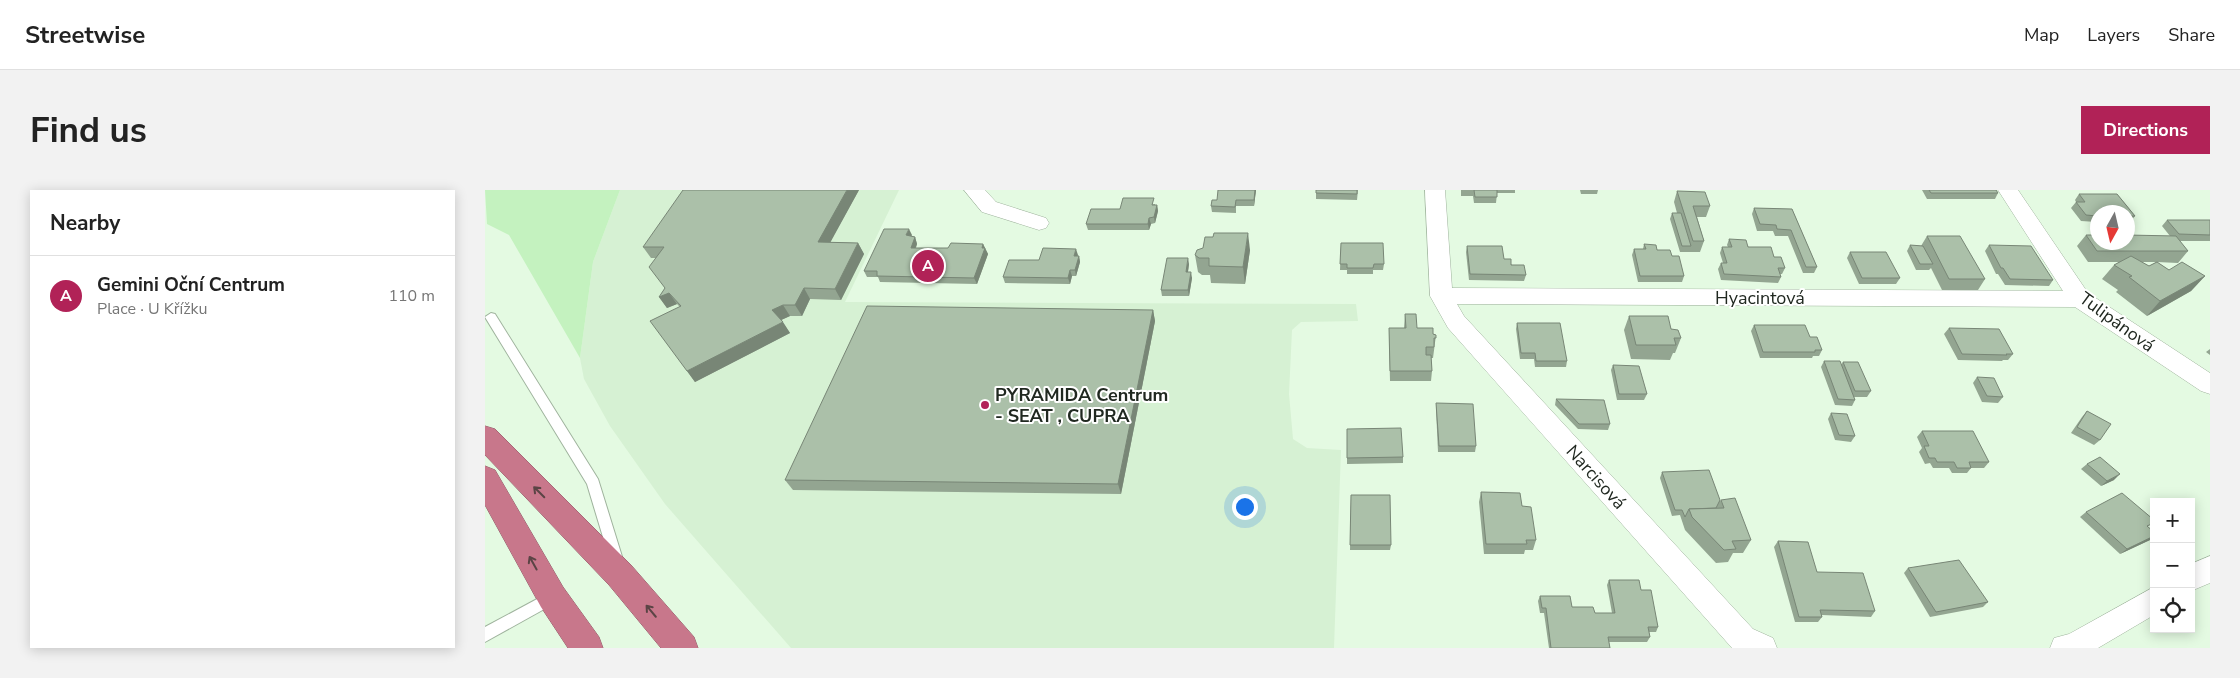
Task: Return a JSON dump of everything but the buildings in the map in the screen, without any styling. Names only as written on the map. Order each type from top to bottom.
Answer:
[{"type":"highway","points":[[485,437],[620,574],[682,648]]},
{"type":"highway","points":[[485,478],[552,597],[587,648]]},
{"type":"street","points":[[974,190],[989,207],[1039,223]]},
{"type":"street","points":[[1435,190],[1441,296]]},
{"type":"street","name":"Tulipánová","points":[[2009,190],[2080,300],[2210,386]]},
{"type":"street","name":"Hyacintová","points":[[1441,296],[2080,300]]},
{"type":"street","name":"Narcisová","points":[[1441,296],[1455,322],[1743,639],[1762,648]]},
{"type":"street","points":[[2195,577],[2210,568]]},
{"type":"street","points":[[2071,648],[2150,602]]},
{"type":"lane","points":[[491,317],[593,483],[620,574]]},
{"type":"lane","points":[[485,635],[552,597]]},
{"type":"shaded area","points":[[620,190],[899,190],[845,302],[1356,304],[1358,321],[1301,322],[1292,330],[1289,394],[1293,439],[1307,448],[1341,450],[1334,648],[791,648],[665,504],[610,426],[584,379],[580,358],[593,262]]},
{"type":"green space","points":[[485,190],[620,190],[593,262],[580,358],[509,235],[487,224]]},
{"type":"place","name":"Gemini Oční Centrum","points":[[928,266]]},
{"type":"place","name":"PYRAMIDA Centrum - SEAT , CUPRA","points":[[985,405]]}]
